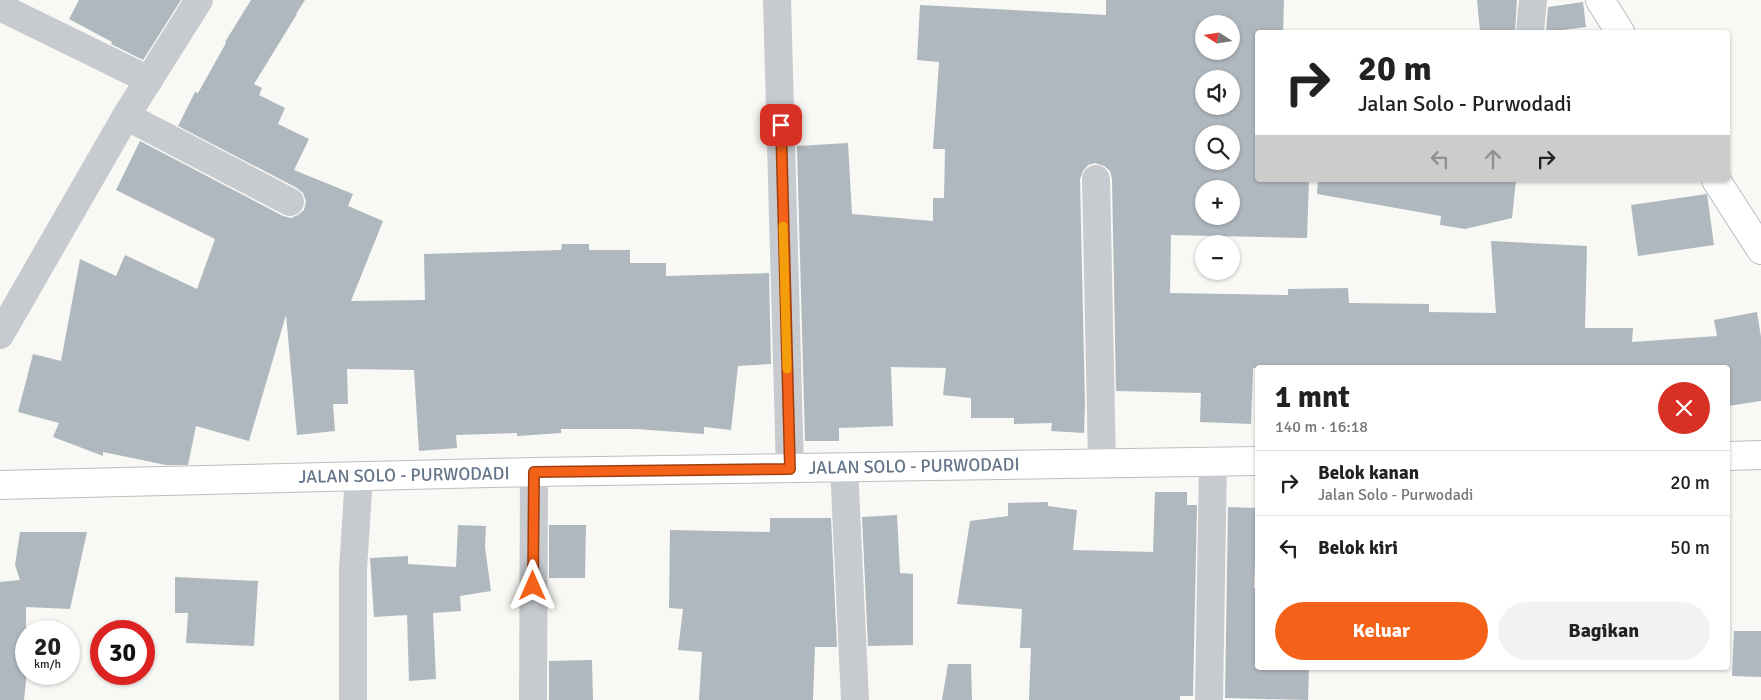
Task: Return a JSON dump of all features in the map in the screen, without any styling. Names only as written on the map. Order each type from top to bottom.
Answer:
[{"type":"main road","points":[[1600,0],[1619,30]]},
{"type":"main road","points":[[1717,182],[1761,250]]},
{"type":"main road","points":[[1730,456],[1761,456]]},
{"type":"main road","name":"JALAN SOLO - PURWODADI","points":[[0,485],[534,472],[1255,461]]},
{"type":"street","points":[[0,335],[126,116],[199,0]]},
{"type":"street","points":[[777,0],[790,469]]},
{"type":"street","points":[[1530,30],[1533,0]]},
{"type":"street","points":[[0,7],[149,80]]},
{"type":"street","points":[[126,116],[290,202]]},
{"type":"street","points":[[1096,179],[1102,463]]},
{"type":"street","points":[[1208,700],[1213,461]]},
{"type":"street","points":[[844,467],[855,700]]},
{"type":"street","points":[[532,700],[534,472]]},
{"type":"street","points":[[353,700],[353,569],[359,476]]},
{"type":"building","points":[[79,0],[181,0],[143,60],[111,44],[112,42],[69,19]]},
{"type":"building","points":[[251,0],[305,0],[254,84],[262,88],[259,95],[285,108],[278,124],[309,139],[294,170],[353,194],[348,206],[383,221],[351,301],[425,300],[424,254],[561,250],[562,244],[589,244],[589,250],[630,250],[630,263],[666,263],[666,276],[769,273],[771,364],[738,366],[731,430],[704,427],[704,434],[636,429],[561,429],[561,433],[517,436],[517,433],[456,435],[457,448],[419,451],[414,370],[347,369],[348,404],[333,404],[335,431],[297,435],[286,315],[249,441],[196,426],[188,465],[166,465],[103,452],[103,456],[53,437],[59,423],[18,412],[33,354],[61,361],[80,259],[116,276],[125,255],[197,289],[215,239],[116,190],[140,141],[283,216],[291,218],[304,210],[306,201],[303,193],[297,188],[178,126],[195,92],[198,93],[225,42]]},
{"type":"building","points":[[1106,0],[1284,0],[1283,30],[1255,30],[1255,182],[1309,182],[1307,238],[1240,237],[1240,235],[1171,235],[1170,293],[1288,295],[1288,289],[1348,288],[1349,303],[1429,304],[1429,312],[1496,313],[1491,241],[1587,246],[1585,328],[1633,328],[1632,342],[1717,336],[1714,320],[1757,312],[1761,337],[1761,401],[1730,406],[1730,365],[1255,365],[1255,368],[1253,368],[1251,424],[1200,422],[1201,393],[1116,391],[1112,179],[1110,171],[1104,166],[1095,163],[1088,165],[1080,179],[1084,433],[1051,431],[1052,423],[1014,424],[1014,418],[971,418],[971,398],[943,395],[946,368],[891,367],[893,426],[839,428],[839,441],[805,441],[797,146],[848,143],[852,214],[933,221],[933,198],[944,198],[945,149],[933,149],[939,62],[917,60],[920,5],[1106,15]]},
{"type":"building","points":[[1477,0],[1517,0],[1515,30],[1480,30]]},
{"type":"building","points":[[1583,2],[1586,27],[1546,30],[1548,7]]},
{"type":"building","points":[[1318,182],[1516,182],[1512,218],[1465,229],[1440,225],[1441,216],[1317,194]]},
{"type":"building","points":[[1707,194],[1714,245],[1638,256],[1631,205]]},
{"type":"building","points":[[1155,492],[1187,492],[1187,505],[1197,505],[1193,696],[1180,696],[1180,700],[1029,700],[1031,648],[1020,648],[1022,609],[957,604],[970,521],[1008,516],[1008,503],[1048,502],[1048,506],[1077,510],[1073,550],[1153,552]]},
{"type":"building","points":[[1228,507],[1255,508],[1255,670],[1309,670],[1308,700],[1225,698]]},
{"type":"building","points":[[897,515],[900,573],[913,574],[913,645],[868,646],[862,517]]},
{"type":"building","points":[[770,518],[831,518],[837,647],[815,647],[813,700],[699,700],[702,652],[678,650],[683,609],[669,608],[670,530],[770,532]]},
{"type":"building","points":[[458,525],[486,526],[485,547],[491,591],[460,596],[461,611],[433,613],[436,679],[409,681],[407,615],[374,617],[370,558],[408,556],[408,564],[456,567]]},
{"type":"building","points":[[549,525],[586,525],[585,578],[549,578]]},
{"type":"building","points":[[20,532],[87,532],[70,609],[26,607],[26,620],[15,620],[15,685],[26,685],[24,700],[0,700],[0,582],[20,580],[15,565]]},
{"type":"building","points":[[175,577],[258,581],[254,646],[186,643],[188,613],[175,613]]},
{"type":"building","points":[[1734,631],[1761,631],[1761,677],[1732,676]]},
{"type":"building","points":[[592,660],[593,700],[549,700],[549,661]]},
{"type":"building","points":[[948,664],[971,664],[972,700],[942,700]]},
{"type":"slow traffic","points":[[783,226],[787,369]]},
{"type":"route","points":[[533,586],[534,472],[790,469],[781,125]]}]
